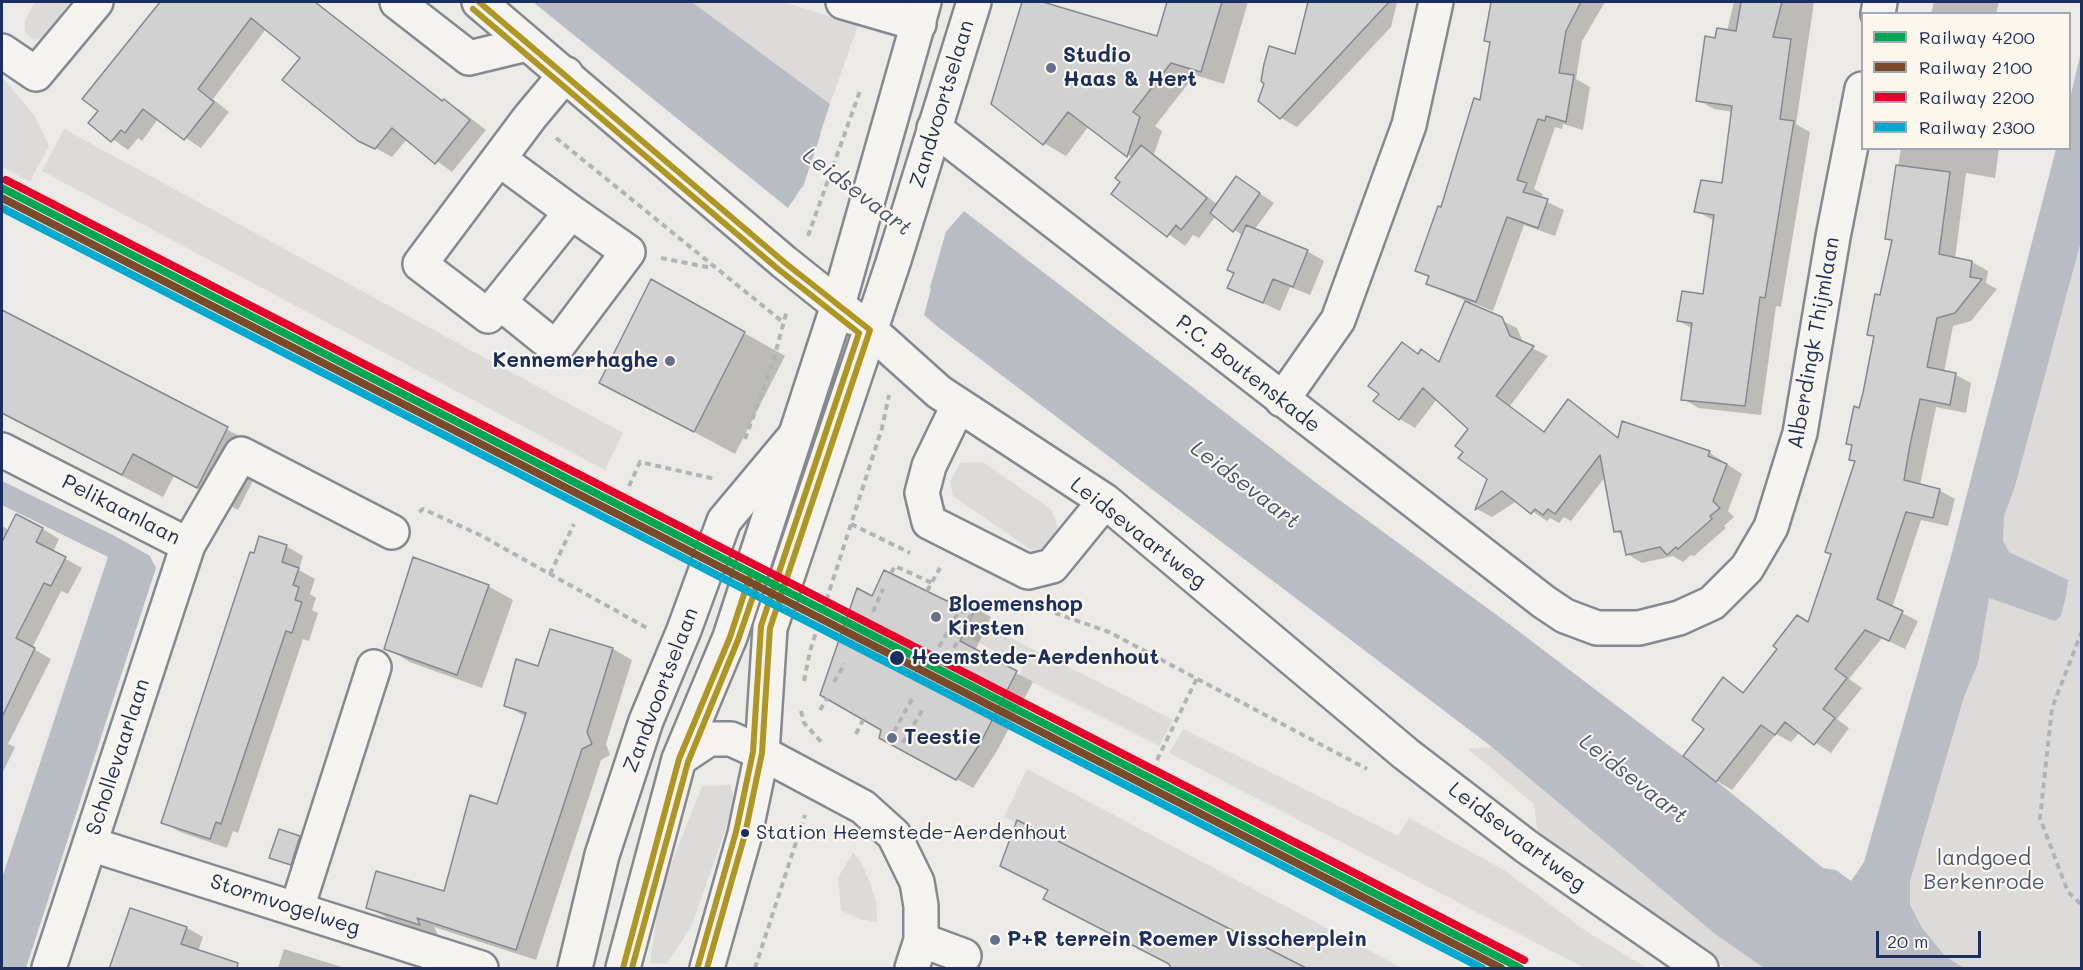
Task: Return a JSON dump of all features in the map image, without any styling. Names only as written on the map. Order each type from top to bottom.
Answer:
[{"type":"street","points":[[2,51],[36,74],[96,2]]},
{"type":"street","points":[[398,2],[469,58],[527,44]]},
{"type":"street","name":"Leidsevaartweg","points":[[479,2],[784,262],[870,330],[958,406],[1105,501],[1406,754],[1527,847],[1701,969]]},
{"type":"street","points":[[843,2],[886,14],[921,13]]},
{"type":"street","name":"Zandvoortselaan","points":[[707,969],[745,834],[762,753],[771,628],[893,262],[974,2]]},
{"type":"street","points":[[1282,400],[1338,320],[1409,125],[1436,2]]},
{"type":"street","name":"Zandvoortselaan","points":[[623,969],[679,759],[730,637],[838,305],[921,13]]},
{"type":"street","points":[[566,74],[530,117],[420,264],[488,316],[571,212]]},
{"type":"street","name":"Alberdingk Thijmlaan","points":[[1565,616],[1597,628],[1639,628],[1679,618],[1712,603],[1747,568],[1771,527],[1800,433],[1833,237],[1861,98]]},
{"type":"street","name":"P.C. Boutenskade","points":[[934,128],[1282,400],[1565,616]]},
{"type":"street","points":[[499,159],[627,252],[556,348],[499,302]]},
{"type":"street","points":[[958,406],[930,466],[922,493],[929,522],[1028,572],[1052,566],[1105,501]]},
{"type":"street","name":"Zandvoortselaan","points":[[575,969],[602,855],[638,743],[684,630],[724,521],[795,436]]},
{"type":"street","name":"Pelikaanlaan","points":[[2,450],[188,545],[241,454],[392,532]]},
{"type":"street","name":"Schollevaarlaan","points":[[49,969],[188,545]]},
{"type":"street","points":[[297,908],[374,667]]},
{"type":"street","points":[[679,759],[710,739],[731,739],[819,782],[863,807],[894,836],[917,882],[917,953],[963,960]]},
{"type":"street","name":"Stormvogelweg","points":[[90,844],[297,908],[481,969]]},
{"type":"path","points":[[530,117],[784,323],[763,388]]},
{"type":"path","points":[[821,205],[842,146]]},
{"type":"path","points":[[627,252],[714,268]]},
{"type":"path","points":[[803,684],[810,651],[882,428]]},
{"type":"path","points":[[629,486],[640,462],[720,480]]},
{"type":"path","points":[[392,532],[423,509],[480,535],[662,636],[684,630]]},
{"type":"path","points":[[550,574],[574,524]]},
{"type":"path","points":[[851,524],[919,558]]},
{"type":"path","points":[[929,563],[950,572]]},
{"type":"path","points":[[891,573],[895,566],[932,583]]},
{"type":"path","points":[[927,591],[940,568]]},
{"type":"path","points":[[873,612],[883,589]]},
{"type":"path","points":[[1034,605],[1109,632],[1369,770]]},
{"type":"path","points":[[939,647],[960,610],[970,616],[953,651]]},
{"type":"path","points":[[2082,631],[2052,708],[2040,818],[2068,892],[2082,905]]},
{"type":"path","points":[[834,682],[845,663]]},
{"type":"path","points":[[1157,760],[1197,678]]},
{"type":"path","points":[[820,710],[827,698]]},
{"type":"path","points":[[912,699],[892,735],[904,741],[922,709]]},
{"type":"path","points":[[755,969],[795,840],[826,762],[825,747],[804,723],[799,707]]},
{"type":"path","points":[[856,734],[863,720]]},
{"type":"green space","points":[[35,2],[70,2],[49,31],[38,40],[32,39],[25,32],[25,21]]},
{"type":"green space","points":[[692,2],[783,2],[858,25],[830,104]]},
{"type":"green space","points":[[2,77],[34,115],[49,146],[30,182],[2,167]]},
{"type":"green space","points":[[64,129],[623,433],[605,470],[42,171]]},
{"type":"green space","name":"landgoed Berkenrode","points":[[2081,193],[2081,968],[1911,968],[1864,944]]},
{"type":"green space","points":[[983,462],[1052,510],[1058,530],[1047,548],[1031,550],[953,496],[950,482],[960,463]]},
{"type":"green space","points":[[983,624],[1002,626],[1001,633],[1173,720],[1159,746],[1020,676],[1023,665],[973,640]]},
{"type":"green space","points":[[1183,729],[1398,836],[1409,818],[1504,870],[1587,932],[1647,968],[1585,968],[1169,753]]},
{"type":"green space","points":[[1492,747],[1715,934],[1764,968],[1726,968],[1660,927],[1538,837],[1534,804],[1468,749]]},
{"type":"green space","points":[[1027,769],[1402,968],[1305,968],[1004,817]]},
{"type":"green space","points":[[730,785],[735,802],[692,925],[667,964],[650,963],[660,892],[702,786]]},
{"type":"green space","points":[[853,852],[861,862],[870,882],[876,902],[877,922],[859,919],[841,910],[838,878]]},
{"type":"water","name":"Leidsevaart","points":[[533,2],[692,2],[830,104],[820,134],[945,233],[964,211],[1319,485],[1509,624],[1725,788],[1823,868],[1836,870],[1851,881],[1864,862],[1951,556],[2056,150],[2071,150],[2071,94],[2081,52],[2081,241],[2015,486],[2004,516],[2003,541],[2009,552],[2068,580],[2066,596],[2061,616],[2055,621],[1989,598],[1978,663],[1964,697],[1910,881],[1910,905],[1922,928],[1945,956],[1964,968],[1764,968],[1715,934],[1492,747],[938,327],[924,315],[931,289],[802,187],[788,208]]},
{"type":"water","points":[[2,481],[115,536],[150,556],[156,568],[26,968],[2,968],[2,878],[108,557],[2,505]]},
{"type":"pier","points":[[822,130],[947,228],[929,291],[802,190]]},
{"type":"building","points":[[160,2],[315,2],[442,101],[444,99],[470,120],[435,164],[392,128],[375,149],[358,141],[282,80],[300,58],[251,18],[198,89],[214,102],[184,140],[143,109],[125,133],[121,130],[111,142],[88,123],[98,111],[82,99]]},
{"type":"building","points":[[1022,2],[1043,2],[1157,36],[1167,2],[1222,2],[1201,72],[1171,63],[1133,112],[1140,117],[1127,157],[1068,112],[1043,145],[991,104]]},
{"type":"building","points":[[1308,2],[1389,2],[1280,119],[1258,101],[1264,84],[1261,81],[1264,64],[1269,46],[1295,54]]},
{"type":"building","points":[[1491,2],[1581,2],[1566,31],[1559,73],[1574,75],[1566,122],[1546,116],[1545,121],[1538,119],[1517,180],[1527,183],[1523,192],[1548,199],[1538,228],[1507,217],[1476,302],[1426,284],[1429,276],[1415,271],[1438,206],[1441,207],[1474,98],[1480,100],[1490,42],[1484,41]]},
{"type":"building","points":[[1741,2],[1782,2],[1773,37],[1791,39],[1780,119],[1794,121],[1765,298],[1760,297],[1745,406],[1681,400],[1692,323],[1677,321],[1682,291],[1703,294],[1714,215],[1694,212],[1701,180],[1722,183],[1732,106],[1696,101],[1705,36],[1715,38],[1717,28],[1736,31]]},
{"type":"building","points":[[1141,145],[1207,198],[1181,230],[1176,225],[1167,237],[1111,194],[1120,182],[1115,178]]},
{"type":"building","points":[[1896,165],[1950,172],[1939,254],[1972,261],[1970,277],[1982,279],[1955,313],[1937,318],[1927,367],[1956,373],[1950,405],[1920,399],[1910,445],[1904,480],[1940,489],[1933,518],[1906,512],[1877,599],[1903,611],[1889,641],[1865,630],[1835,669],[1847,678],[1823,709],[1835,718],[1814,745],[1785,722],[1775,735],[1761,725],[1716,782],[1683,756],[1704,729],[1692,720],[1723,677],[1743,693],[1777,649],[1773,646],[1797,615],[1808,622],[1831,554],[1825,552],[1855,461],[1849,460],[1852,445],[1846,444],[1854,406],[1859,408],[1863,393],[1874,336],[1867,335],[1875,294],[1880,295],[1892,240],[1885,239]]},
{"type":"building","points":[[1236,176],[1260,193],[1233,232],[1210,213]]},
{"type":"building","points":[[1246,225],[1308,250],[1293,287],[1273,279],[1263,303],[1227,288],[1234,273],[1227,270]]},
{"type":"building","name":"Kennemerhaghe","points":[[651,279],[745,332],[694,432],[599,383]]},
{"type":"building","points":[[1465,301],[1502,317],[1510,336],[1534,346],[1496,396],[1544,432],[1568,399],[1618,438],[1622,421],[1710,451],[1708,456],[1727,464],[1713,501],[1720,508],[1710,516],[1712,519],[1678,549],[1676,547],[1667,555],[1660,547],[1626,555],[1621,531],[1614,532],[1600,455],[1555,514],[1548,509],[1543,515],[1535,509],[1531,514],[1502,491],[1475,510],[1487,479],[1458,458],[1463,452],[1455,446],[1468,429],[1423,388],[1399,420],[1373,401],[1379,394],[1368,386],[1402,342],[1418,354],[1421,349],[1439,362]]},
{"type":"building","points":[[2,310],[228,427],[197,488],[133,454],[122,475],[2,413]]},
{"type":"building","points":[[16,514],[43,528],[36,542],[66,557],[51,586],[44,583],[16,638],[35,648],[2,717],[2,542]]},
{"type":"building","points":[[259,536],[287,545],[282,562],[299,568],[293,585],[299,587],[295,600],[302,602],[292,633],[286,631],[221,824],[216,822],[210,839],[161,823],[250,552],[254,553]]},
{"type":"building","points":[[413,557],[489,585],[457,675],[384,649]]},
{"type":"building","points":[[884,570],[947,601],[952,595],[976,607],[960,641],[1017,671],[981,742],[956,780],[879,738],[881,730],[820,695],[857,588],[872,596]]},
{"type":"building","points":[[550,629],[613,648],[587,732],[592,744],[582,749],[516,950],[417,918],[420,925],[366,908],[376,871],[444,891],[470,795],[497,804],[526,713],[504,706],[516,659],[538,666]]},
{"type":"building","points":[[1017,820],[1308,969],[1171,969],[1169,964],[1043,899],[1048,890],[1000,866]]},
{"type":"building","points":[[279,829],[300,836],[291,865],[269,858]]},
{"type":"building","points":[[130,908],[187,927],[181,944],[238,963],[237,969],[109,969]]},
{"type":"rail line","name":"2200","points":[[6,180],[1524,960]]},
{"type":"rail line","name":"4200","points":[[2,188],[1520,968]]},
{"type":"rail line","name":"2100","points":[[2,198],[1501,968]]},
{"type":"rail line","name":"2300","points":[[2,208],[1482,968]]},
{"type":"transit line","points":[[479,2],[784,262],[870,330],[770,628],[762,753],[745,834],[707,968]]},
{"type":"transit line","points":[[473,9],[778,269],[859,333],[761,626],[753,752],[736,832],[698,966]]},
{"type":"transit line","points":[[623,968],[679,759],[730,637],[750,576]]},
{"type":"transit line","points":[[632,968],[688,762],[738,640],[759,579]]},
{"type":"place","name":"Studio Haas & Hert","points":[[1051,68]]},
{"type":"place","name":"Kennemerhaghe","points":[[670,361]]},
{"type":"place","name":"Bloemenshop Kirsten","points":[[936,617]]},
{"type":"place","name":"Heemstede-Aerdenhout","points":[[897,658]]},
{"type":"place","name":"Teestie","points":[[892,738]]},
{"type":"place","name":"Station Heemstede-Aerdenhout","points":[[745,833]]},
{"type":"place","name":"P+R terrein Roemer Visscherplein","points":[[995,940]]}]
